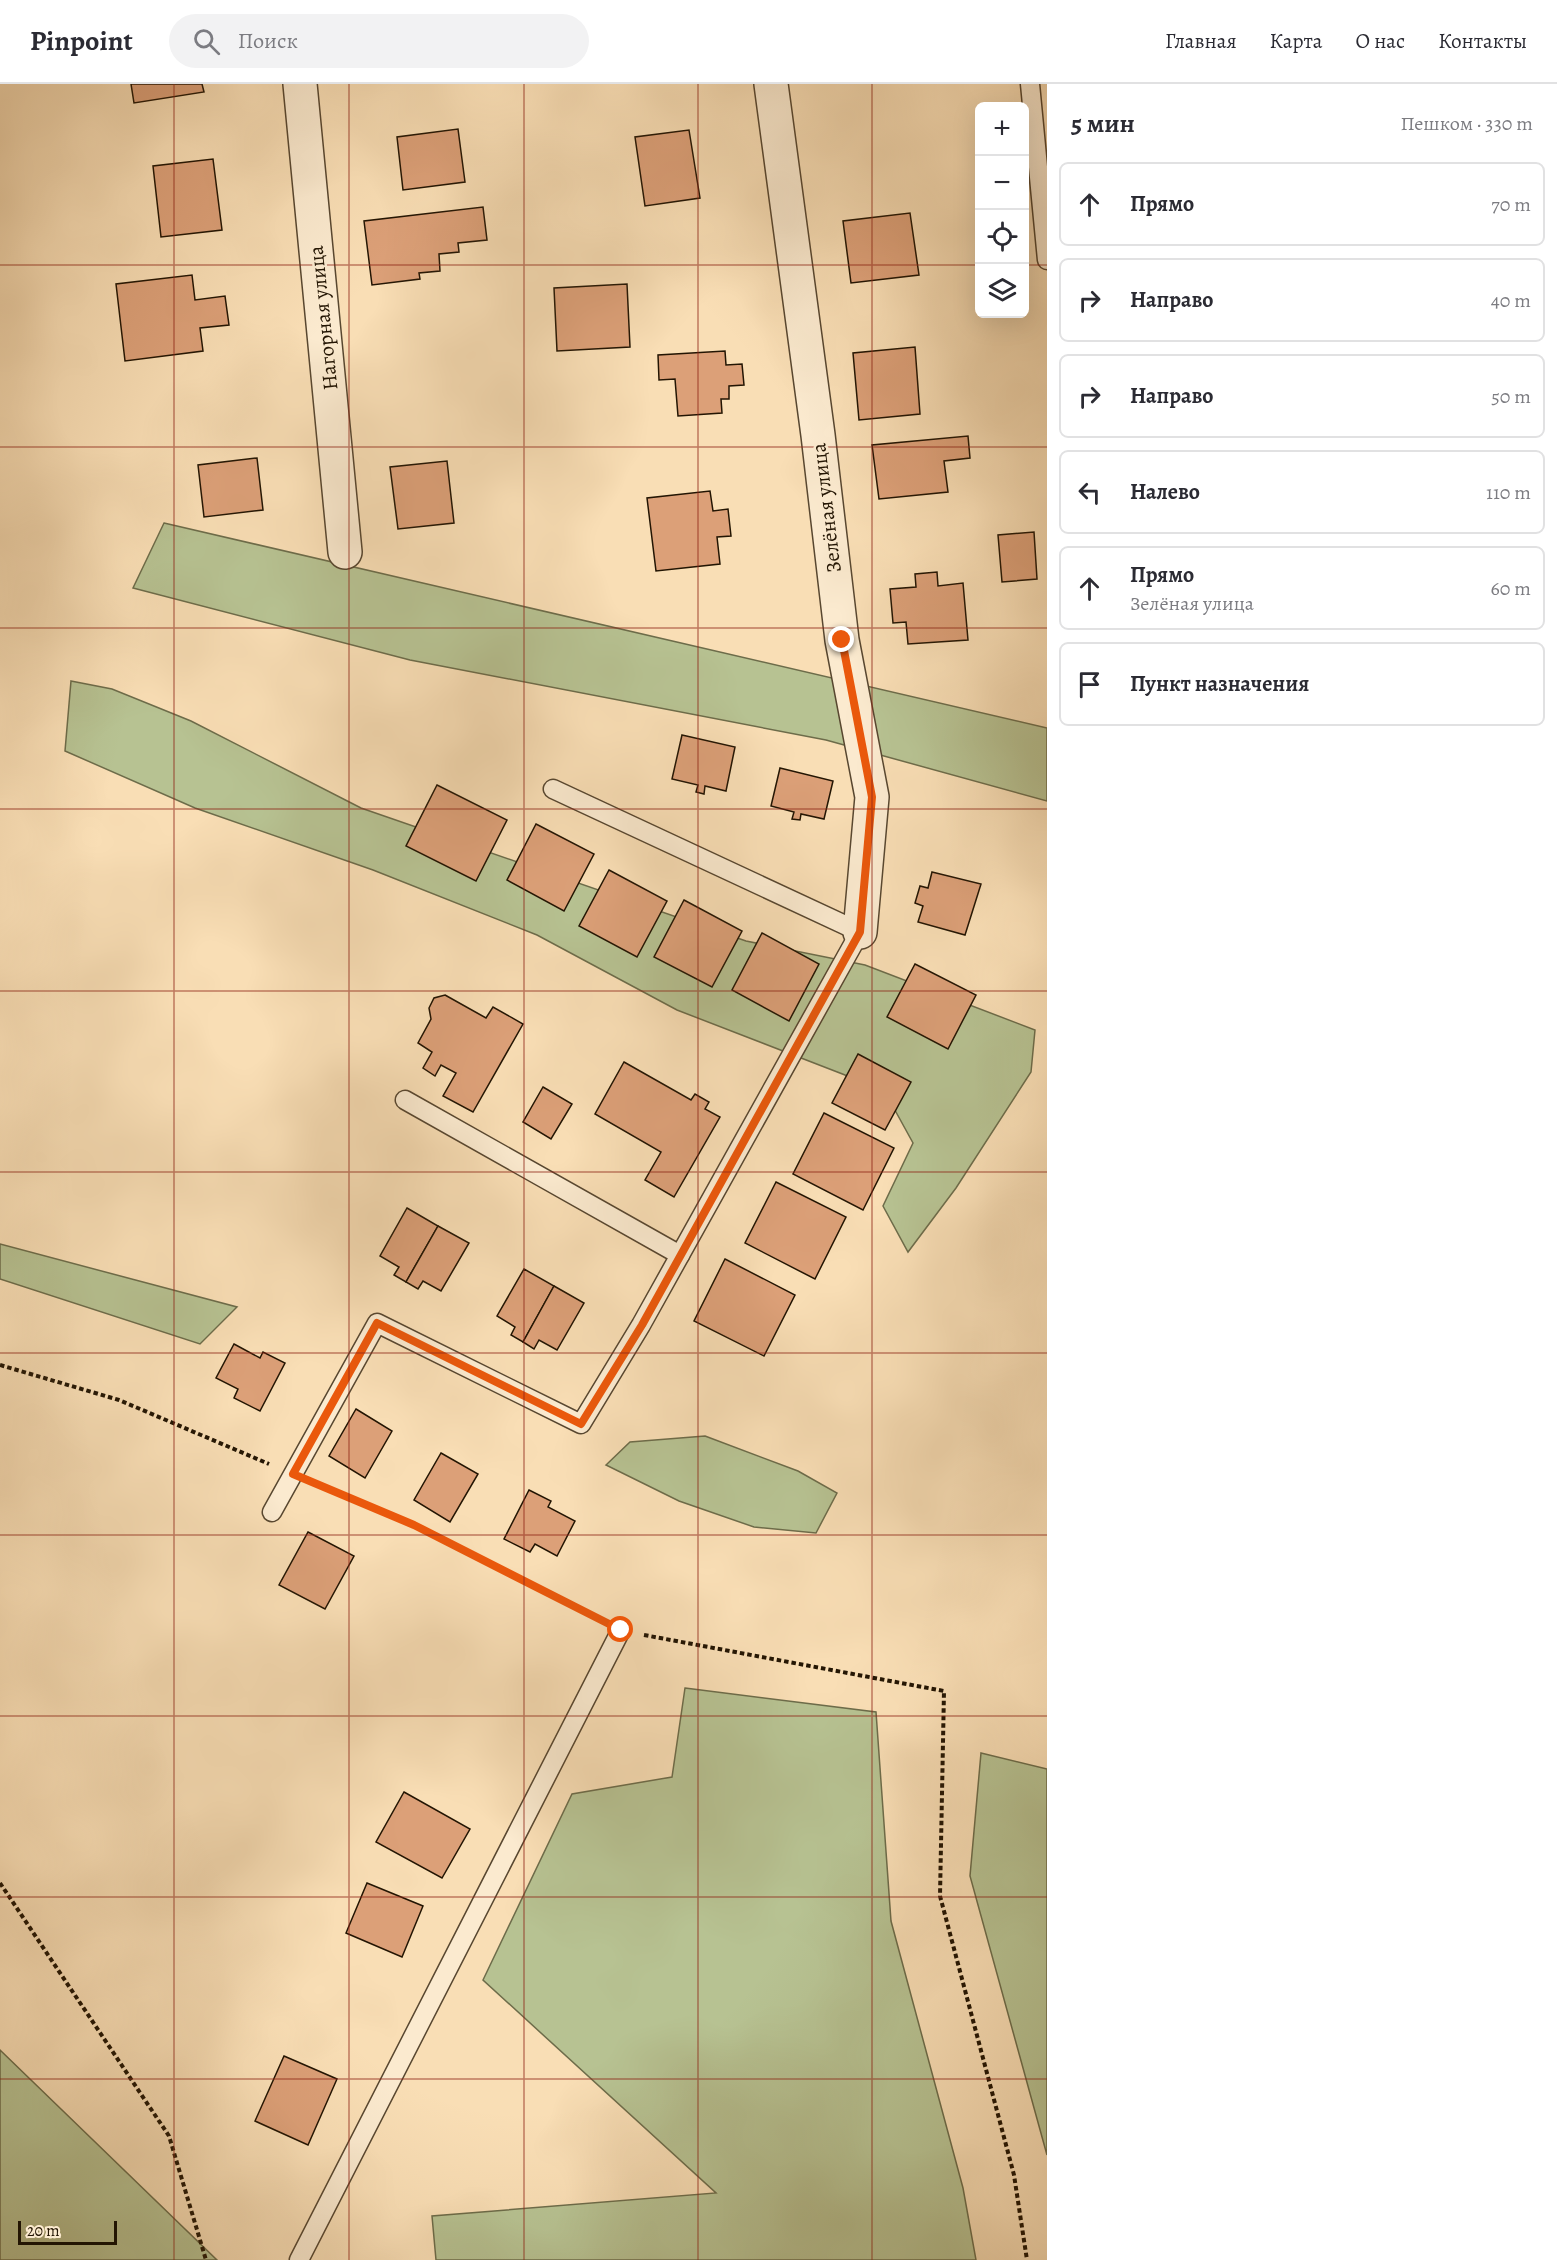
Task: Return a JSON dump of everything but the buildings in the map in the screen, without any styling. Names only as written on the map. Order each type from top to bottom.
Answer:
[{"type":"street","name":"Нагорная улица","points":[[300,84],[345,552]]},
{"type":"street","name":"Зелёная улица","points":[[771,84],[818,435],[842,640],[872,797],[860,932]]},
{"type":"lane","points":[[1030,84],[1047,261]]},
{"type":"lane","points":[[272,1512],[377,1323],[581,1424],[642,1325],[860,932],[554,789]]},
{"type":"lane","points":[[405,1100],[680,1255]]},
{"type":"lane","points":[[299,2260],[621,1630]]},
{"type":"path","points":[[0,1365],[119,1400],[414,1525],[621,1630],[944,1691],[940,1896],[1014,2175],[1027,2260]]},
{"type":"path","points":[[0,1883],[169,2136],[206,2260]]},
{"type":"green space","points":[[164,523],[1047,728],[1047,801],[826,740],[410,660],[133,588]]},
{"type":"green space","points":[[71,681],[112,689],[191,721],[361,808],[746,941],[865,965],[1035,1030],[1031,1072],[956,1188],[908,1252],[883,1206],[913,1143],[891,1103],[845,1075],[677,1010],[537,935],[373,870],[195,808],[65,751]]},
{"type":"green space","points":[[0,1244],[237,1307],[200,1344],[0,1279]]},
{"type":"green space","points":[[705,1436],[798,1471],[837,1493],[816,1533],[754,1527],[679,1501],[606,1465],[630,1442]]},
{"type":"green space","points":[[685,1688],[876,1712],[891,1921],[963,2188],[976,2260],[436,2260],[432,2216],[716,2193],[483,1980],[572,1794],[672,1777]]},
{"type":"green space","points":[[981,1753],[1047,1769],[1047,2155],[970,1876]]},
{"type":"green space","points":[[0,2050],[217,2260],[0,2260]]},
{"type":"route","points":[[621,1630],[414,1525],[293,1474],[377,1323],[581,1424],[642,1325],[860,932],[872,797],[842,640]]}]
